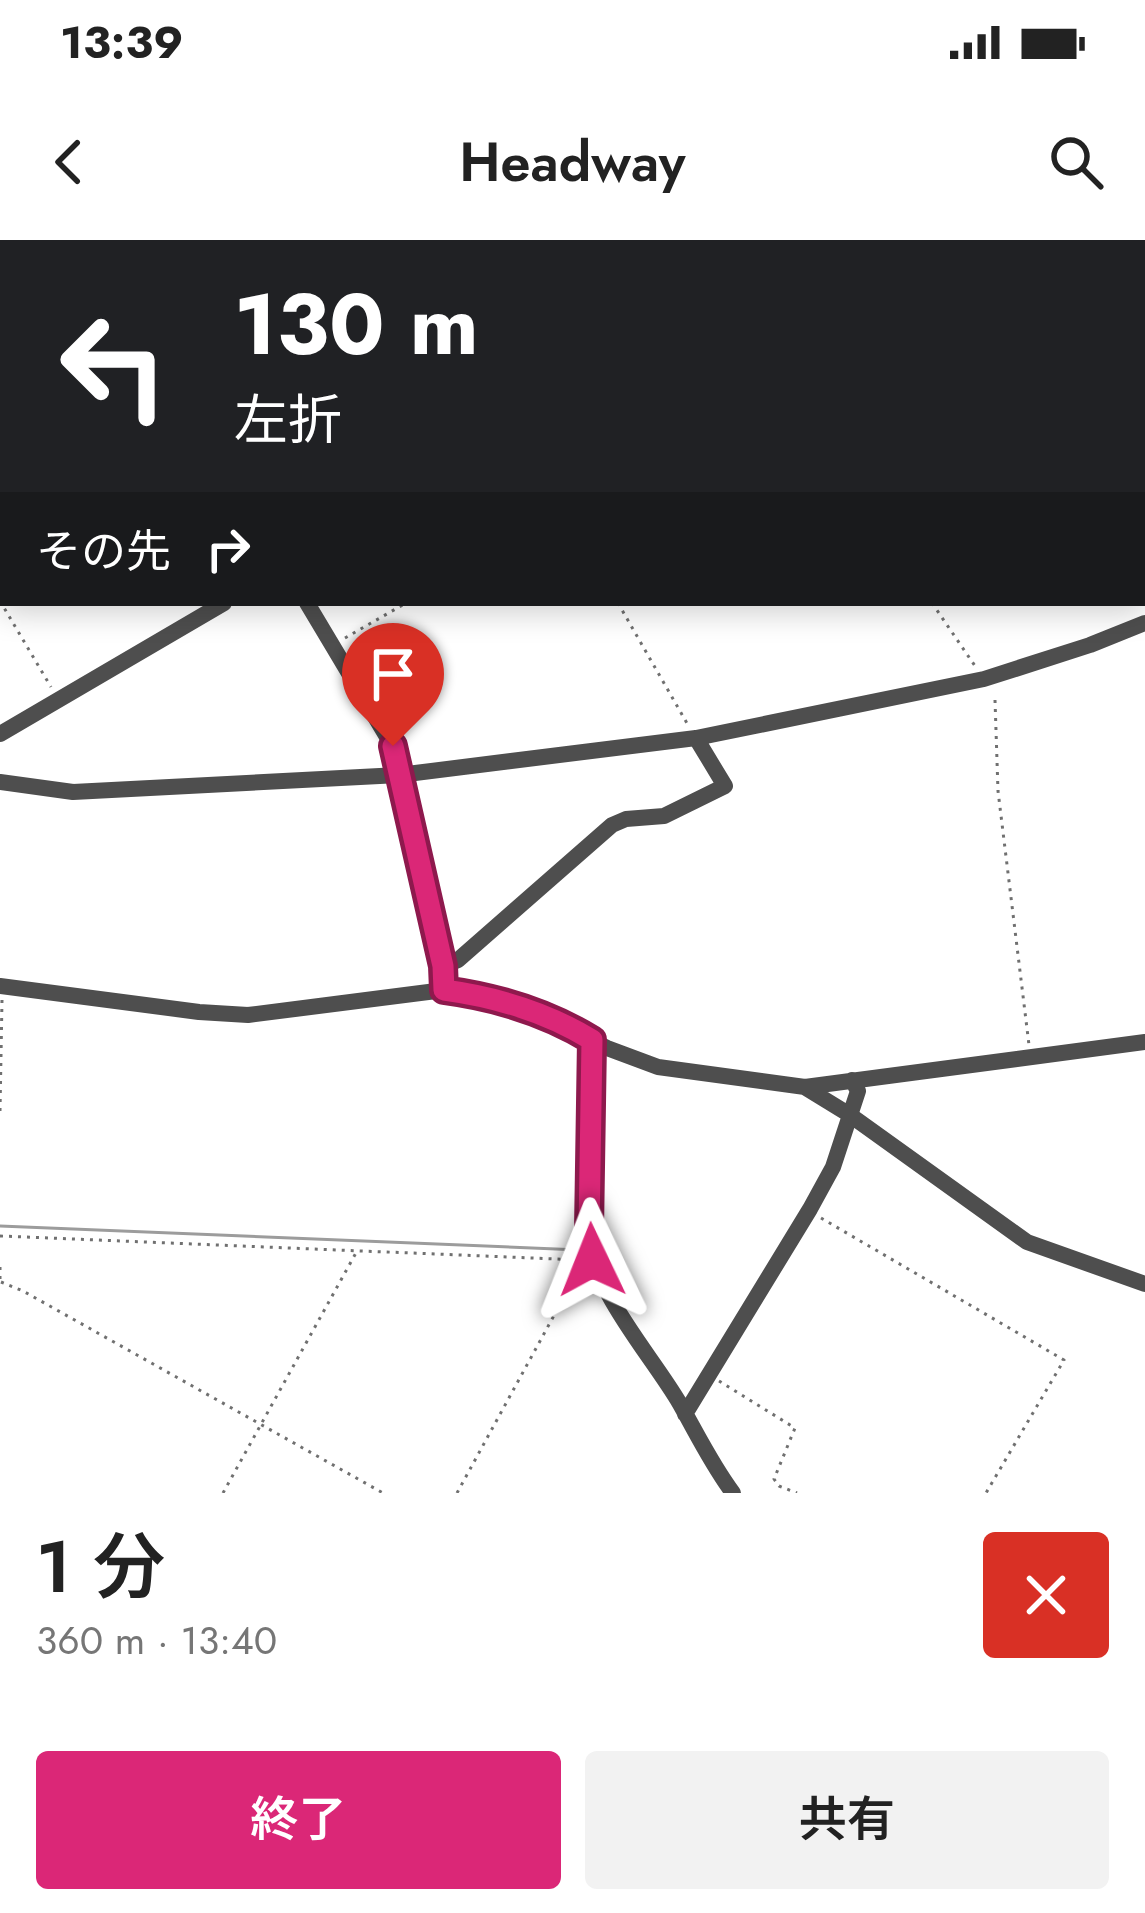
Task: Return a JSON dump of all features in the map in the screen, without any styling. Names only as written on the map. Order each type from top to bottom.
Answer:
[{"type":"street","points":[[0,734],[219,606]]},
{"type":"street","points":[[309,606],[393,746],[443,966],[444,990]]},
{"type":"street","points":[[0,782],[73,792],[398,775],[693,738],[983,679],[1145,622]]},
{"type":"street","points":[[443,966],[458,960],[612,825],[664,816],[725,786],[693,738]]},
{"type":"street","points":[[0,986],[248,1015],[444,990],[484,995],[528,1009],[658,1067],[806,1087],[1145,1042]]},
{"type":"street","points":[[592,1040],[592,1260],[733,1493]]},
{"type":"street","points":[[685,1414],[833,1167],[858,1091],[852,1080]]},
{"type":"street","points":[[806,1087],[1027,1242],[1145,1284]]},
{"type":"path","points":[[3,606],[59,700]]},
{"type":"path","points":[[331,646],[401,606]]},
{"type":"path","points":[[620,606],[693,738]]},
{"type":"path","points":[[934,606],[983,679]]},
{"type":"path","points":[[995,700],[998,791],[1030,1057]]},
{"type":"path","points":[[0,986],[0,1112]]},
{"type":"path","points":[[810,1209],[1064,1360],[986,1493]]},
{"type":"path","points":[[0,1236],[581,1260],[457,1493]]},
{"type":"path","points":[[224,1493],[358,1250]]},
{"type":"path","points":[[0,1267],[1,1283],[382,1493]]},
{"type":"path","points":[[710,1376],[795,1428],[774,1479],[796,1493]]},
{"type":"waterway","points":[[0,1226],[580,1250]]},
{"type":"route","points":[[393,746],[443,966],[444,990],[484,995],[528,1009],[592,1040],[592,1260]]}]
